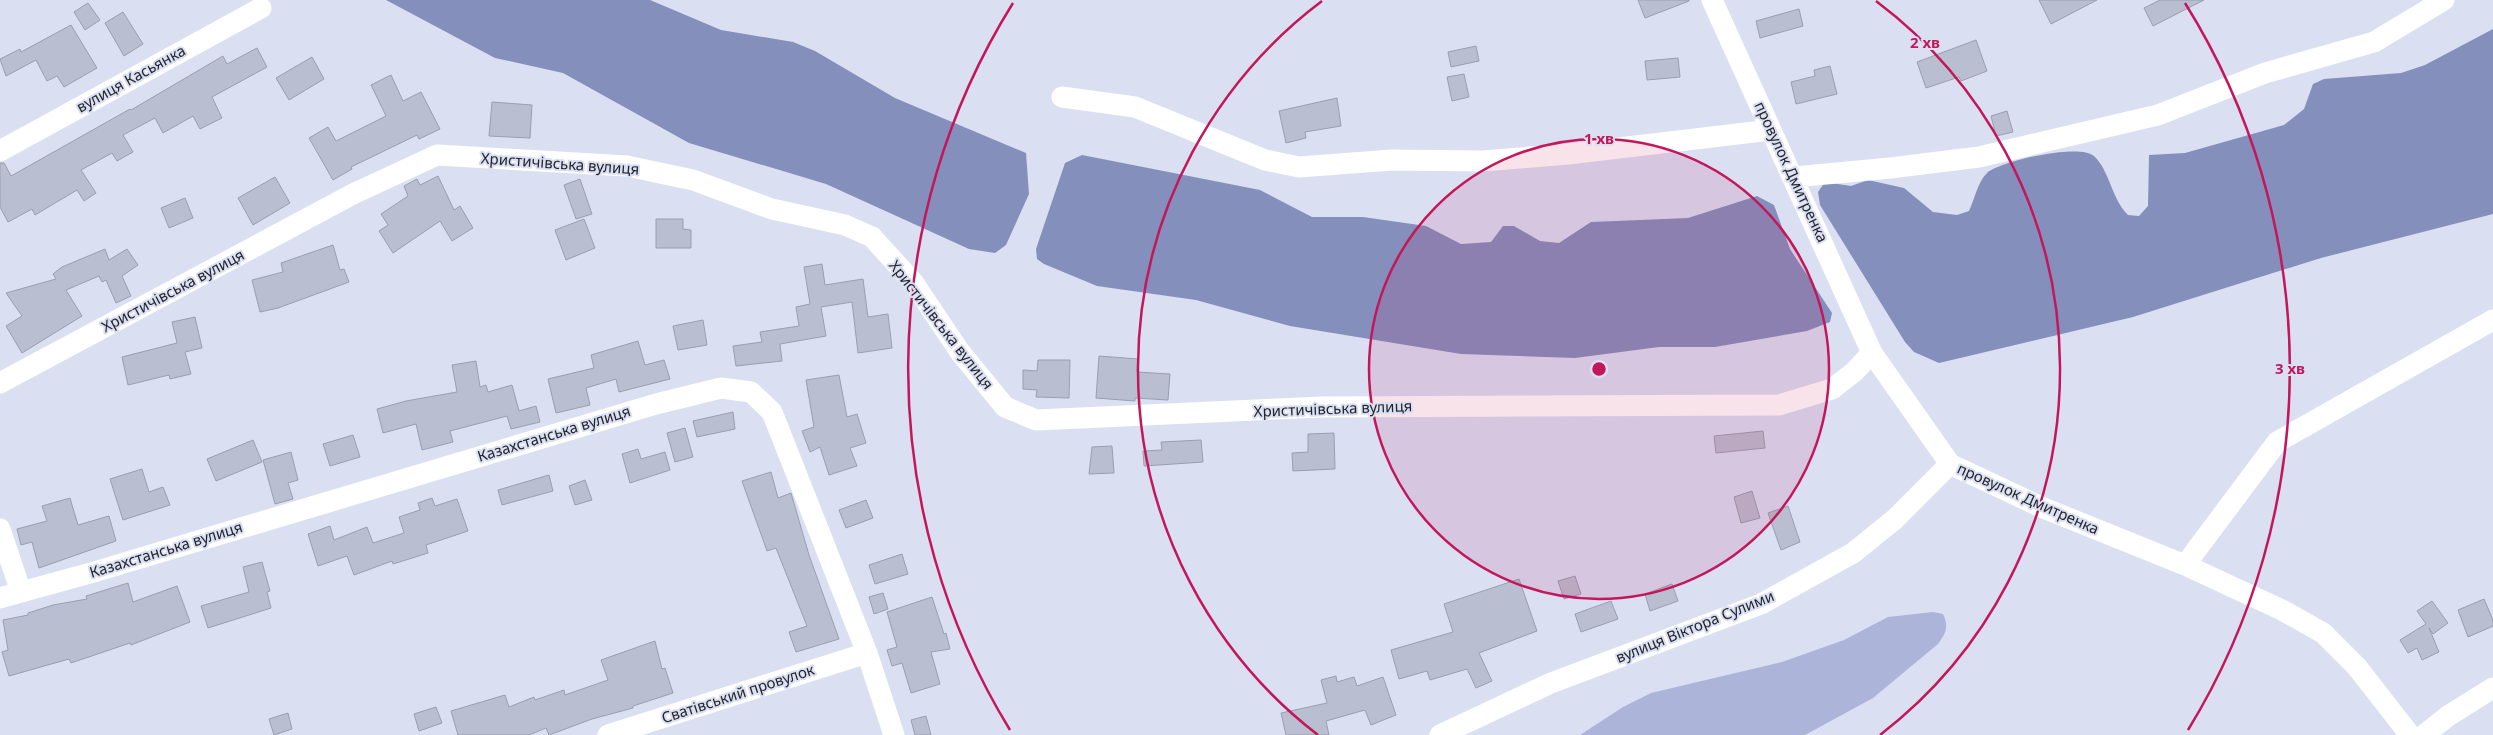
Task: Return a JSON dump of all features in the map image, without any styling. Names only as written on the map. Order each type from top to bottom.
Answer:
[{"type":"street","name":"провулок Дмитренка","points":[[1712,0],[1794,177],[1872,353],[1950,464],[2042,507],[2185,565],[2282,610],[2323,633],[2357,667],[2410,735]]},
{"type":"street","points":[[1794,177],[1979,157],[2158,115],[2265,73],[2374,42],[2444,0]]},
{"type":"street","name":"вулиця Касьянка","points":[[0,151],[261,8]]},
{"type":"street","points":[[1062,97],[1135,107],[1265,160],[1298,167],[1392,160],[1483,161],[1568,154],[1771,130]]},
{"type":"street","name":"Христичівська вулиця","points":[[0,382],[354,194],[437,156],[627,166],[693,180],[772,209],[845,225],[872,237],[913,282],[960,352],[1005,407],[1036,420],[1322,407],[1779,405],[1832,389],[1854,372],[1872,353]]},
{"type":"street","points":[[2185,565],[2278,442],[2493,320]]},
{"type":"street","name":"Казахстанська вулиця","points":[[0,598],[656,404],[721,388],[750,392],[772,412],[867,653],[894,735]]},
{"type":"street","name":"вулиця Віктора Сулими","points":[[1440,735],[1551,683],[1761,604],[1853,553],[1894,519],[1950,464]]},
{"type":"street","points":[[0,529],[21,592]]},
{"type":"street","name":"Сватівський провулок","points":[[608,735],[867,653]]},
{"type":"street","points":[[2424,735],[2448,716],[2493,688]]},
{"type":"shaded area","points":[[386,0],[650,0],[721,30],[793,42],[815,51],[895,98],[1026,153],[1029,194],[1006,245],[995,253],[969,249],[826,184],[689,143],[563,73],[495,58]]},
{"type":"shaded area","points":[[2493,29],[2493,214],[2321,258],[2133,317],[1939,363],[1914,352],[1905,342],[1820,205],[1818,192],[1825,182],[1851,186],[1868,180],[1904,188],[1933,212],[1957,215],[1969,211],[1981,181],[1987,173],[1995,168],[2040,155],[2073,151],[2094,156],[2104,169],[2122,208],[2128,215],[2139,216],[2148,206],[2149,155],[2185,153],[2284,125],[2304,109],[2313,84],[2324,79],[2401,73],[2425,65]]},
{"type":"shaded area","points":[[1082,155],[1260,190],[1312,217],[1363,217],[1426,226],[1461,244],[1491,242],[1503,226],[1514,226],[1540,241],[1559,243],[1591,222],[1688,218],[1757,196],[1774,205],[1790,249],[1832,313],[1830,322],[1807,331],[1715,347],[1659,347],[1575,358],[1461,354],[1290,326],[1196,300],[1097,286],[1044,264],[1037,259],[1036,249],[1065,163]]},
{"type":"shaded area","points":[[1933,612],[1943,614],[1946,623],[1945,633],[1938,644],[1873,698],[1805,735],[1580,735],[1623,707],[1651,693],[1782,662],[1844,640],[1888,617]]},
{"type":"building","points":[[1638,0],[1689,0],[1689,1],[1645,18]]},
{"type":"building","points":[[2039,0],[2097,0],[2051,24]]},
{"type":"building","points":[[2160,0],[2204,0],[2153,26],[2144,8]]},
{"type":"building","points":[[88,3],[100,20],[85,30],[74,12]]},
{"type":"building","points":[[1799,9],[1803,26],[1760,38],[1756,21]]},
{"type":"building","points":[[123,12],[143,44],[124,56],[105,23]]},
{"type":"building","points":[[71,25],[97,68],[64,87],[57,76],[47,81],[36,60],[6,76],[0,59],[20,49],[21,52]]},
{"type":"building","points":[[1976,40],[1987,71],[1961,81],[1959,77],[1926,88],[1917,62]]},
{"type":"building","points":[[1476,46],[1479,61],[1451,67],[1448,52]]},
{"type":"building","points":[[257,48],[267,67],[212,97],[222,118],[200,129],[193,116],[163,133],[155,118],[123,135],[133,152],[117,161],[112,153],[81,170],[96,193],[84,201],[77,190],[35,215],[32,209],[8,222],[0,207],[0,163],[4,163],[11,176],[131,110],[223,56],[227,64]]},
{"type":"building","points":[[312,57],[324,79],[289,100],[276,78]]},
{"type":"building","points":[[1678,58],[1680,77],[1647,80],[1645,61]]},
{"type":"building","points":[[1830,66],[1837,94],[1796,104],[1791,82],[1815,76],[1814,70]]},
{"type":"building","points":[[1464,74],[1469,97],[1452,101],[1447,77]]},
{"type":"building","points":[[391,75],[403,101],[421,92],[440,129],[419,139],[417,135],[351,167],[352,169],[333,180],[309,138],[328,127],[336,141],[386,116],[371,85]]},
{"type":"building","points":[[1337,98],[1341,126],[1305,132],[1306,138],[1286,143],[1279,111]]},
{"type":"building","points":[[492,102],[532,105],[530,138],[489,136]]},
{"type":"building","points":[[2007,111],[2013,132],[1996,136],[1991,116]]},
{"type":"building","points":[[438,176],[454,210],[460,206],[473,228],[452,241],[440,221],[393,253],[379,231],[388,225],[381,214],[408,196],[404,186],[417,179],[420,185]]},
{"type":"building","points":[[275,177],[290,203],[253,225],[238,198]]},
{"type":"building","points":[[580,179],[592,214],[576,219],[564,185]]},
{"type":"building","points":[[185,198],[193,218],[169,228],[161,208]]},
{"type":"building","points":[[584,219],[595,248],[566,260],[555,230]]},
{"type":"building","points":[[656,219],[683,219],[683,229],[691,230],[691,248],[656,248]]},
{"type":"building","points":[[333,245],[340,270],[344,269],[349,282],[278,308],[260,312],[252,280],[283,272],[281,263]]},
{"type":"building","points":[[105,249],[109,260],[127,249],[138,265],[122,276],[131,296],[116,303],[106,280],[102,282],[99,276],[66,290],[82,316],[22,353],[6,326],[22,316],[6,293],[56,279],[53,274],[62,267]]},
{"type":"building","points":[[822,264],[825,285],[863,279],[868,317],[888,314],[892,348],[858,353],[852,302],[821,307],[826,336],[780,344],[782,361],[736,366],[733,346],[762,342],[760,332],[799,326],[796,307],[810,304],[804,267]]},
{"type":"building","points":[[195,317],[202,348],[185,352],[191,374],[170,379],[169,375],[128,385],[122,357],[177,343],[172,322]]},
{"type":"building","points":[[703,320],[707,345],[678,350],[673,326]]},
{"type":"building","points":[[638,341],[645,365],[664,360],[670,379],[619,392],[616,379],[586,388],[590,405],[556,413],[548,379],[594,368],[591,355]]},
{"type":"building","points":[[1099,356],[1138,359],[1137,372],[1170,374],[1168,400],[1135,398],[1135,401],[1096,398]]},
{"type":"building","points":[[1038,360],[1070,360],[1069,398],[1036,397],[1037,390],[1023,389],[1023,370],[1037,371]]},
{"type":"building","points":[[476,361],[480,387],[486,385],[488,392],[512,385],[519,411],[536,406],[540,422],[511,429],[507,416],[450,431],[453,442],[422,450],[416,424],[383,433],[377,409],[406,401],[457,392],[452,365]]},
{"type":"building","points":[[839,375],[847,417],[857,414],[866,443],[850,448],[857,466],[829,475],[820,447],[810,452],[802,431],[814,427],[806,380]]},
{"type":"building","points":[[733,412],[735,429],[697,437],[693,421]]},
{"type":"building","points":[[685,428],[693,457],[675,462],[667,433]]},
{"type":"building","points":[[1763,431],[1765,448],[1716,453],[1714,436]]},
{"type":"building","points":[[1334,433],[1335,469],[1293,471],[1292,453],[1308,452],[1308,434]]},
{"type":"building","points":[[353,435],[360,457],[330,466],[323,444]]},
{"type":"building","points":[[253,440],[262,462],[216,481],[207,459]]},
{"type":"building","points":[[1201,440],[1203,462],[1144,466],[1143,451],[1162,450],[1161,442]]},
{"type":"building","points":[[1112,446],[1114,473],[1089,474],[1092,447]]},
{"type":"building","points":[[638,449],[641,459],[665,452],[670,470],[630,483],[622,454]]},
{"type":"building","points":[[291,452],[298,480],[288,483],[293,499],[275,504],[263,460]]},
{"type":"building","points":[[142,469],[149,492],[163,487],[170,505],[123,520],[110,479]]},
{"type":"building","points":[[771,472],[778,498],[791,493],[809,555],[839,639],[796,652],[789,632],[807,626],[776,548],[767,551],[742,481]]},
{"type":"building","points":[[549,475],[553,491],[502,505],[498,490]]},
{"type":"building","points":[[585,480],[592,500],[575,505],[569,486]]},
{"type":"building","points":[[1752,491],[1760,518],[1741,523],[1734,497]]},
{"type":"building","points":[[70,498],[78,525],[109,516],[116,541],[39,568],[32,542],[21,545],[17,529],[47,521],[42,506]]},
{"type":"building","points":[[432,498],[435,506],[457,499],[468,531],[426,545],[428,553],[393,564],[392,561],[354,575],[347,556],[318,566],[308,534],[330,526],[334,540],[367,527],[373,543],[404,533],[399,517],[420,510],[418,503]]},
{"type":"building","points":[[866,500],[873,518],[846,528],[839,510]]},
{"type":"building","points":[[1788,506],[1800,542],[1781,550],[1768,513]]},
{"type":"building","points":[[902,554],[908,574],[875,584],[869,565]]},
{"type":"building","points":[[262,562],[270,591],[267,592],[271,608],[208,628],[201,606],[249,592],[243,567]]},
{"type":"building","points":[[1575,576],[1581,594],[1564,599],[1558,581]]},
{"type":"building","points":[[1519,579],[1537,631],[1479,653],[1492,681],[1476,688],[1467,669],[1430,680],[1427,671],[1399,679],[1391,650],[1453,632],[1444,604]]},
{"type":"building","points":[[128,583],[133,602],[177,586],[190,622],[131,645],[130,643],[71,663],[69,659],[9,676],[2,652],[8,650],[3,620],[28,615],[28,613],[53,605],[87,599],[86,596]]},
{"type":"building","points":[[1672,584],[1678,601],[1650,611],[1645,594]]},
{"type":"building","points":[[883,593],[888,609],[874,614],[869,597]]},
{"type":"building","points":[[932,597],[950,649],[931,652],[940,684],[911,693],[902,663],[892,666],[887,650],[897,647],[887,612]]},
{"type":"building","points":[[2484,599],[2493,620],[2493,626],[2468,637],[2458,610]]},
{"type":"building","points":[[1611,601],[1618,619],[1581,632],[1575,614]]},
{"type":"building","points":[[2432,601],[2448,623],[2433,634],[2429,628],[2439,652],[2422,660],[2417,648],[2408,653],[2400,640],[2426,624],[2417,611]]},
{"type":"building","points":[[655,641],[662,669],[665,668],[673,693],[549,735],[546,728],[529,735],[458,735],[451,711],[505,695],[509,707],[534,697],[535,700],[564,690],[565,695],[608,680],[601,660]]},
{"type":"building","points":[[1336,676],[1337,682],[1354,677],[1357,686],[1383,677],[1396,715],[1371,725],[1365,710],[1326,721],[1329,735],[1286,735],[1281,713],[1327,703],[1321,680]]},
{"type":"building","points":[[436,707],[442,723],[419,731],[414,714]]},
{"type":"building","points":[[288,713],[292,729],[274,735],[269,719]]},
{"type":"building","points":[[926,716],[931,735],[915,735],[911,720]]}]
